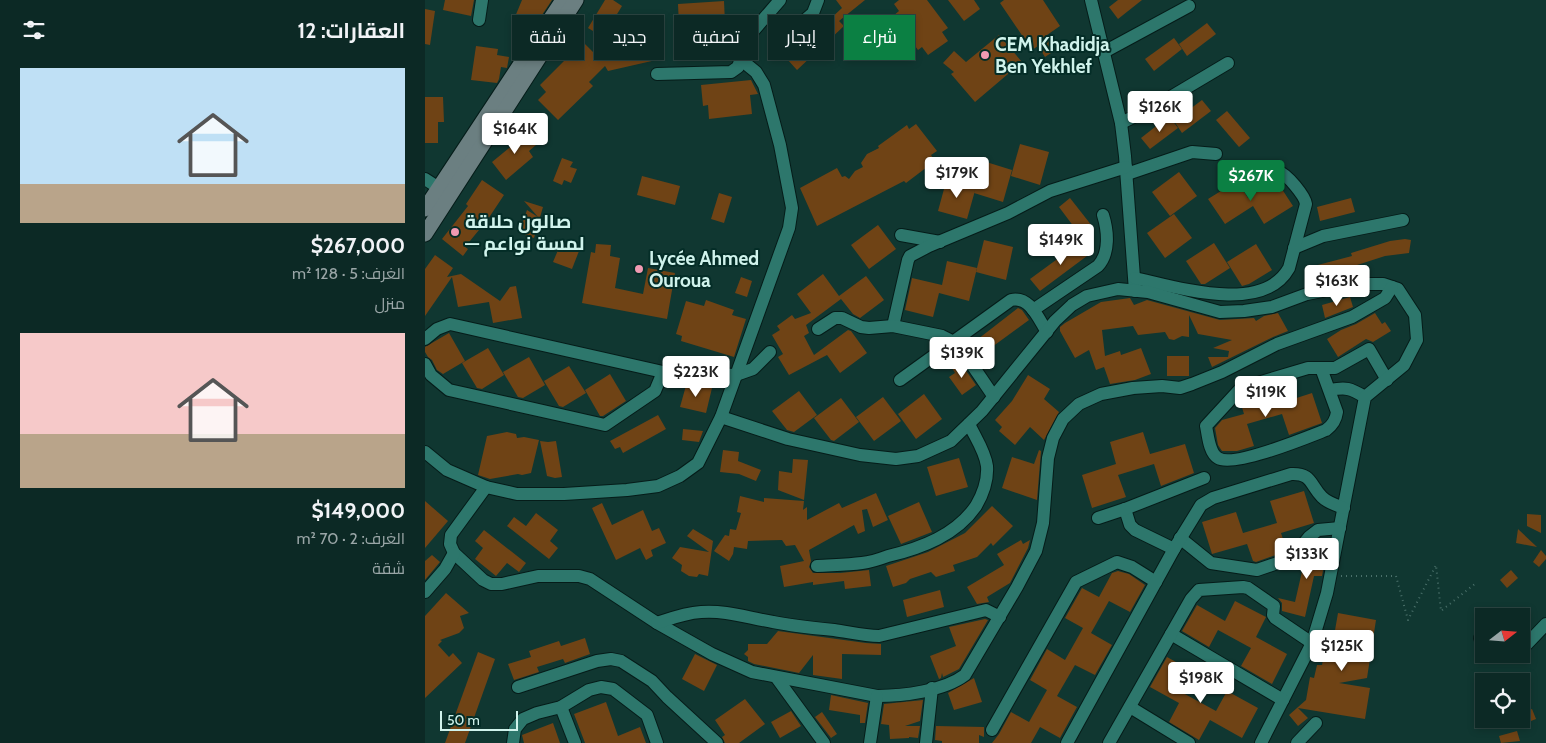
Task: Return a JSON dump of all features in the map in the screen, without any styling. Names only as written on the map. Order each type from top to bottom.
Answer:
[{"type":"street","points":[[479,20],[482,0]]},
{"type":"street","points":[[425,209],[563,0]]},
{"type":"street","points":[[425,234],[576,0]]},
{"type":"street","points":[[758,25],[780,0]]},
{"type":"street","points":[[811,15],[818,0]]},
{"type":"street","points":[[1091,0],[1121,123],[1135,284]]},
{"type":"street","points":[[1104,52],[1189,6]]},
{"type":"street","points":[[657,74],[731,72],[738,67],[740,60]]},
{"type":"street","points":[[425,452],[447,470],[486,487],[517,494],[564,494],[658,486],[680,476],[698,463],[721,417],[789,228],[793,208],[781,145],[764,85],[756,72],[741,60]]},
{"type":"street","points":[[1121,123],[1155,107],[1228,63]]},
{"type":"street","points":[[893,326],[908,260],[915,254],[1008,213],[1050,191],[1192,152],[1216,154]]},
{"type":"street","points":[[721,417],[787,439],[860,455],[896,459],[918,456],[951,441],[994,397],[1047,332],[1072,305],[1087,296],[1135,284],[1210,294],[1255,292],[1270,287],[1283,277],[1289,268],[1306,204],[1305,198],[1285,175],[1279,172],[1262,171]]},
{"type":"street","points":[[425,179],[439,188]]},
{"type":"street","points":[[1033,310],[1098,266],[1102,261],[1105,252],[1106,234],[1103,215]]},
{"type":"street","points":[[1294,248],[1323,236],[1403,220]]},
{"type":"street","points":[[901,234],[939,242]]},
{"type":"street","points":[[1135,284],[1148,292],[1220,312],[1272,307],[1307,294],[1356,284],[1383,284],[1397,289],[1415,315],[1417,340],[1404,364],[1365,397],[1327,593],[1312,643],[1262,743]]},
{"type":"street","points":[[486,487],[451,535],[450,544],[454,553],[483,580],[491,584],[502,584],[538,576],[579,576],[590,579],[657,623],[712,654],[751,672],[877,696],[897,696],[955,682],[965,675],[1036,551],[1042,534],[1048,458],[1053,438],[1063,418],[1079,404],[1101,394],[1133,388],[1162,386],[1180,388],[1192,384],[1222,372],[1277,344],[1352,317],[1385,298],[1392,287]]},
{"type":"street","points":[[900,380],[1011,300],[1018,298],[1026,302],[1047,332]]},
{"type":"street","points":[[818,329],[835,318],[842,318],[861,327],[893,326],[942,336],[953,341],[962,350],[994,397]]},
{"type":"street","points":[[425,339],[437,329],[451,324],[663,372],[736,375],[753,370],[770,352]]},
{"type":"street","points":[[1321,368],[1337,412],[1332,426],[1326,430],[1242,459],[1225,460],[1217,458],[1212,451],[1206,426],[1241,388],[1309,368],[1321,368],[1335,368],[1369,349],[1387,380]]},
{"type":"street","points":[[425,364],[431,375],[449,390],[605,425],[655,391],[663,372]]},
{"type":"street","points":[[1330,390],[1344,388],[1365,397]]},
{"type":"street","points":[[817,566],[864,563],[910,551],[933,542],[955,528],[969,516],[981,497],[987,476],[987,465],[969,424]]},
{"type":"street","points":[[1067,743],[1177,544],[1201,505],[1213,498],[1291,474],[1300,473],[1308,478],[1320,495],[1327,501],[1344,508]]},
{"type":"street","points":[[1098,518],[1204,478]]},
{"type":"street","points":[[1125,509],[1130,525],[1135,530],[1177,544],[1211,562],[1257,570],[1292,558],[1309,537],[1318,530],[1340,528]]},
{"type":"street","points":[[425,592],[445,569],[454,553]]},
{"type":"street","points":[[991,730],[1076,582],[1117,562],[1132,567],[1156,582]]},
{"type":"street","points":[[1109,743],[1191,599],[1199,590],[1248,588],[1274,606],[1273,615],[1275,618],[1312,643]]},
{"type":"street","points":[[657,623],[682,614],[722,612],[861,636],[879,636],[986,610],[1000,616]]},
{"type":"street","points":[[1530,641],[1546,624]]},
{"type":"street","points":[[1171,634],[1283,700]]},
{"type":"street","points":[[518,687],[597,661],[611,659],[621,661],[652,682],[717,743]]},
{"type":"street","points":[[776,677],[824,743]]},
{"type":"street","points":[[513,743],[515,728],[523,719],[537,713],[561,707],[589,690],[601,687],[613,689],[647,715],[657,743]]},
{"type":"street","points":[[926,743],[932,688]]},
{"type":"street","points":[[870,743],[877,696]]},
{"type":"street","points":[[561,707],[575,743]]},
{"type":"street","points":[[1130,707],[1189,743]]},
{"type":"street","points":[[1297,743],[1316,724]]},
{"type":"path","points":[[1331,575],[1396,576],[1407,620],[1436,566],[1441,611],[1476,583]]},
{"type":"building","points":[[445,0],[474,0],[471,16],[443,10]]},
{"type":"building","points":[[522,0],[552,0],[542,15],[516,15]]},
{"type":"building","points":[[605,0],[613,0],[622,6],[616,15],[596,15]]},
{"type":"building","points":[[836,0],[865,0],[844,15],[839,21],[844,26],[834,35],[834,15],[842,8]]},
{"type":"building","points":[[899,0],[927,0],[948,28],[942,32],[948,41],[928,55],[922,47],[918,50],[915,46],[915,15],[894,15],[899,11],[894,4]]},
{"type":"building","points":[[948,0],[974,0],[980,9],[964,21]]},
{"type":"building","points":[[1004,0],[1043,0],[1060,26],[1047,35],[1057,49],[1045,57],[1038,46],[1032,50],[1000,3]]},
{"type":"building","points":[[1118,0],[1142,0],[1118,19],[1109,7]]},
{"type":"building","points":[[724,1],[725,15],[678,15],[678,4]]},
{"type":"building","points":[[425,9],[435,11],[430,45],[425,44]]},
{"type":"building","points":[[594,18],[594,32],[588,28]]},
{"type":"building","points":[[1207,23],[1216,34],[1187,56],[1179,44]]},
{"type":"building","points":[[999,35],[1022,62],[975,102],[951,74],[954,72],[943,63],[954,51],[966,62]]},
{"type":"building","points":[[1174,38],[1182,49],[1154,71],[1145,59]]},
{"type":"building","points":[[584,43],[594,53],[594,60],[656,60],[608,71],[605,66],[589,82],[593,86],[558,120],[538,100],[546,92],[540,85],[565,60],[584,60]]},
{"type":"building","points":[[476,46],[498,49],[497,55],[509,57],[507,68],[501,67],[497,83],[471,80]]},
{"type":"building","points":[[788,60],[808,60],[797,70]]},
{"type":"building","points":[[751,80],[758,94],[750,95],[752,114],[709,119],[708,105],[703,106],[701,85]]},
{"type":"building","points":[[425,97],[443,97],[444,122],[438,122],[438,143],[425,143]]},
{"type":"building","points":[[1202,100],[1211,111],[1182,133],[1174,121]]},
{"type":"building","points":[[1227,111],[1250,138],[1239,147],[1216,120]]},
{"type":"building","points":[[1169,116],[1178,128],[1150,149],[1141,138]]},
{"type":"building","points":[[916,124],[937,151],[931,155],[935,161],[906,183],[904,181],[817,226],[800,188],[837,168],[842,177],[845,176],[849,179],[855,171],[863,167],[861,163],[867,154],[879,148],[878,146],[907,125],[909,129]]},
{"type":"building","points":[[519,130],[523,135],[526,132],[536,145],[529,151],[533,157],[506,180],[492,162],[514,144],[509,138]]},
{"type":"building","points":[[1020,144],[1049,152],[1040,185],[1011,176]]},
{"type":"building","points":[[562,158],[573,162],[570,167],[577,169],[571,183],[564,180],[562,185],[553,181]]},
{"type":"building","points":[[983,161],[1012,170],[1003,202],[974,193]]},
{"type":"building","points":[[1179,172],[1197,196],[1170,216],[1152,192]]},
{"type":"building","points":[[642,176],[680,186],[675,205],[637,195]]},
{"type":"building","points":[[947,178],[976,187],[967,219],[938,211]]},
{"type":"building","points":[[482,180],[504,195],[488,219],[465,247],[468,249],[463,256],[442,239],[468,206],[466,204]]},
{"type":"building","points":[[1276,180],[1293,206],[1264,224],[1253,206],[1225,224],[1208,199],[1237,181],[1248,198]]},
{"type":"building","points":[[719,193],[732,197],[724,223],[711,219]]},
{"type":"building","points":[[1070,198],[1092,226],[1080,235],[1059,207]]},
{"type":"building","points":[[1351,198],[1355,212],[1320,221],[1317,207]]},
{"type":"building","points":[[524,201],[543,207],[534,238],[519,233],[527,210],[538,217]]},
{"type":"building","points":[[1174,214],[1192,238],[1165,258],[1147,233]]},
{"type":"building","points":[[878,225],[896,249],[869,269],[851,245]]},
{"type":"building","points":[[984,240],[1013,247],[1006,280],[976,272]]},
{"type":"building","points":[[1411,240],[1409,253],[1385,256],[1351,267],[1352,271],[1317,280],[1314,266],[1352,256],[1351,253],[1390,241]]},
{"type":"building","points":[[1082,241],[1091,253],[1040,291],[1030,279]]},
{"type":"building","points":[[561,243],[579,251],[572,269],[553,262]]},
{"type":"building","points":[[1214,243],[1230,268],[1205,284],[1201,284],[1186,261]]},
{"type":"building","points":[[596,244],[611,245],[610,256],[620,258],[615,288],[643,294],[648,268],[675,273],[667,319],[582,303],[591,252],[595,253]]},
{"type":"building","points":[[1256,244],[1272,270],[1249,284],[1242,286],[1227,262]]},
{"type":"building","points":[[435,255],[453,268],[447,277],[461,274],[500,301],[510,287],[516,286],[522,318],[493,323],[489,302],[458,307],[452,277],[425,316],[425,269]]},
{"type":"building","points":[[947,261],[977,268],[969,301],[939,293],[933,317],[905,310],[912,278],[942,285]]},
{"type":"building","points":[[823,274],[839,296],[866,276],[884,300],[860,318],[853,314],[841,299],[806,325],[809,333],[804,336],[814,355],[848,330],[851,331],[867,353],[840,373],[827,355],[789,375],[778,357],[783,354],[772,335],[780,330],[777,326],[792,315],[795,319],[811,313],[797,294]]},
{"type":"building","points":[[741,277],[752,281],[747,297],[735,293]]},
{"type":"building","points":[[1350,297],[1353,307],[1325,318],[1322,305]]},
{"type":"building","points":[[1130,298],[1134,305],[1147,300],[1220,320],[1254,318],[1256,321],[1264,316],[1278,313],[1288,331],[1212,367],[1208,357],[1228,357],[1229,351],[1213,348],[1232,340],[1198,334],[1189,315],[1189,337],[1182,336],[1174,340],[1169,339],[1165,332],[1138,335],[1133,326],[1102,330],[1105,356],[1120,351],[1121,355],[1141,348],[1151,374],[1135,380],[1110,384],[1104,367],[1096,370],[1089,350],[1075,358],[1060,331],[1060,327],[1101,302]]},
{"type":"building","points":[[706,300],[734,310],[732,315],[746,319],[734,357],[681,341],[682,336],[676,334],[686,301],[704,306]]},
{"type":"building","points":[[1018,308],[1022,310],[1029,320],[977,358],[969,346]]},
{"type":"building","points":[[1375,313],[1382,324],[1385,322],[1391,331],[1373,342],[1366,339],[1338,357],[1327,339]]},
{"type":"building","points":[[449,333],[465,361],[443,374],[437,370],[432,360],[428,357],[425,347]]},
{"type":"building","points":[[488,348],[504,375],[482,389],[477,388],[462,363]]},
{"type":"building","points":[[1167,356],[1189,356],[1189,376],[1167,376]]},
{"type":"building","points":[[529,357],[545,385],[523,398],[518,397],[503,372]]},
{"type":"building","points":[[960,362],[976,385],[962,395],[949,377],[955,373],[952,368]]},
{"type":"building","points":[[569,366],[586,393],[563,407],[559,406],[544,381]]},
{"type":"building","points":[[610,374],[626,401],[600,416],[585,390]]},
{"type":"building","points":[[1028,375],[1050,389],[1044,399],[1059,412],[1044,440],[1030,427],[1015,445],[999,431],[1002,427],[995,420],[1012,401]]},
{"type":"building","points":[[687,382],[712,388],[706,413],[680,407]]},
{"type":"building","points":[[1273,387],[1278,404],[1312,393],[1322,423],[1289,435],[1282,414],[1247,424],[1254,446],[1237,451],[1222,451],[1218,445],[1215,428],[1222,420],[1244,414],[1240,401],[1245,395]]},
{"type":"building","points":[[799,391],[817,415],[794,432],[787,430],[772,411]]},
{"type":"building","points":[[924,394],[942,419],[916,439],[898,414]]},
{"type":"building","points":[[883,397],[901,421],[874,441],[856,417]]},
{"type":"building","points":[[841,398],[859,422],[834,441],[831,440],[814,418]]},
{"type":"building","points":[[658,415],[666,429],[623,453],[620,447],[615,449],[610,441]]},
{"type":"building","points":[[683,429],[703,431],[699,442],[682,440]]},
{"type":"building","points":[[507,432],[516,434],[517,438],[524,437],[539,440],[531,473],[490,479],[478,475],[487,436]]},
{"type":"building","points":[[1143,432],[1150,454],[1185,444],[1194,473],[1161,486],[1154,464],[1118,475],[1126,497],[1092,508],[1082,475],[1116,464],[1110,442]]},
{"type":"building","points":[[540,441],[556,441],[562,477],[547,476]]},
{"type":"building","points":[[723,450],[739,452],[738,461],[761,470],[756,481],[739,474],[720,472]]},
{"type":"building","points":[[1039,450],[1041,451],[1037,500],[1002,488],[1012,457],[1034,464]]},
{"type":"building","points":[[959,458],[968,487],[936,496],[927,467]]},
{"type":"building","points":[[793,459],[808,460],[804,500],[778,490],[779,471],[792,473]]},
{"type":"building","points":[[1304,491],[1314,523],[1281,533],[1287,551],[1256,562],[1253,561],[1247,544],[1212,554],[1202,522],[1236,512],[1243,533],[1277,523],[1270,501]]},
{"type":"building","points":[[876,493],[888,520],[873,527],[867,509],[862,510],[865,531],[858,534],[854,525],[809,550],[811,561],[809,567],[813,573],[869,570],[871,586],[845,589],[844,581],[813,585],[813,582],[784,587],[780,566],[804,561],[795,545],[786,546],[782,540],[748,541],[747,549],[734,547],[729,561],[714,551],[725,535],[729,536],[730,529],[736,530],[741,513],[737,512],[740,496],[764,502],[764,498],[804,501],[803,510],[807,507],[807,520],[839,503],[842,508]]},
{"type":"building","points":[[425,501],[448,521],[425,548]]},
{"type":"building","points":[[919,502],[932,532],[901,544],[888,516]]},
{"type":"building","points":[[602,503],[612,525],[643,510],[652,531],[659,528],[666,543],[651,550],[653,556],[646,560],[640,548],[616,560],[592,508]]},
{"type":"building","points":[[992,506],[1013,526],[993,546],[991,543],[977,557],[953,565],[955,571],[936,577],[931,572],[893,587],[886,566],[928,552],[965,533]]},
{"type":"building","points":[[536,513],[558,530],[550,541],[558,548],[549,559],[507,526],[514,517],[526,526]]},
{"type":"building","points":[[1527,514],[1541,515],[1541,533],[1527,526]]},
{"type":"building","points":[[693,529],[713,541],[708,576],[699,574],[697,577],[689,576],[681,571],[682,565],[672,558],[680,547],[709,552],[687,536]]},
{"type":"building","points":[[1518,529],[1537,547],[1516,543]]},
{"type":"building","points":[[484,530],[526,563],[519,572],[507,563],[496,576],[475,559],[483,548],[475,541]]},
{"type":"building","points":[[1021,540],[1023,544],[1030,540],[1028,548],[1010,583],[987,597],[989,602],[977,604],[967,587],[1004,565],[997,554]]},
{"type":"building","points":[[1314,543],[1328,545],[1322,576],[1314,576],[1305,617],[1282,611],[1282,603],[1278,598],[1295,602],[1306,554],[1308,551],[1312,552]]},
{"type":"building","points":[[1541,550],[1546,559],[1539,567],[1533,562]]},
{"type":"building","points":[[432,555],[440,562],[425,580],[425,561]]},
{"type":"building","points":[[1511,570],[1518,578],[1507,588],[1500,580]]},
{"type":"building","points":[[1118,571],[1129,574],[1145,585],[1130,612],[1109,601],[1091,633],[1112,645],[1095,675],[1075,665],[1057,696],[1077,707],[1060,738],[1040,727],[1031,743],[992,743],[1011,712],[1029,722],[1047,690],[1030,680],[1047,649],[1065,660],[1083,628],[1065,618],[1082,588],[1099,597],[1112,573]]},
{"type":"building","points":[[940,590],[944,607],[907,617],[903,600]]},
{"type":"building","points":[[446,593],[469,613],[460,616],[464,628],[459,633],[440,640],[442,641],[438,645],[449,657],[453,653],[462,663],[425,698],[425,616]]},
{"type":"building","points":[[1235,601],[1266,617],[1256,637],[1287,654],[1272,684],[1241,666],[1251,648],[1218,630],[1209,647],[1182,631],[1197,605],[1225,621]]},
{"type":"building","points":[[1338,613],[1376,620],[1367,678],[1339,683],[1370,688],[1365,719],[1298,708],[1308,718],[1298,726],[1289,715],[1306,700],[1310,677],[1314,678],[1317,665],[1322,665],[1326,645],[1329,645],[1330,636],[1334,636]]},
{"type":"building","points":[[985,619],[988,620],[959,669],[943,677],[942,673],[939,679],[930,656],[956,646],[949,627]]},
{"type":"building","points":[[778,631],[881,644],[881,655],[842,654],[842,679],[813,675],[813,655],[799,673],[754,664],[748,661],[748,657],[744,654],[748,650],[748,644],[767,644]]},
{"type":"building","points":[[585,638],[590,654],[565,663],[563,659],[537,667],[539,672],[514,680],[508,664],[531,657],[529,651],[559,641],[561,646]]},
{"type":"building","points":[[478,652],[495,659],[465,743],[445,743]]},
{"type":"building","points":[[695,654],[717,665],[704,691],[682,679]]},
{"type":"building","points":[[1167,657],[1194,672],[1183,693],[1216,711],[1227,691],[1258,708],[1242,738],[1210,720],[1199,740],[1169,722],[1179,703],[1150,687]]},
{"type":"building","points":[[974,678],[982,702],[954,710],[948,693]]},
{"type":"building","points":[[831,695],[868,703],[865,723],[860,723],[860,715],[829,710]]},
{"type":"building","points":[[745,699],[765,724],[739,743],[725,743],[722,737],[725,735],[715,720]]},
{"type":"building","points":[[923,700],[920,721],[905,726],[920,726],[918,738],[890,739],[889,725],[881,724],[884,704]]},
{"type":"building","points":[[606,702],[618,736],[640,727],[646,743],[585,743],[574,714]]},
{"type":"building","points":[[1532,709],[1536,719],[1530,721],[1530,710]]},
{"type":"building","points":[[791,711],[801,726],[780,738],[771,722]]},
{"type":"building","points":[[822,712],[837,734],[831,738],[815,717]]},
{"type":"building","points":[[553,723],[560,743],[524,743],[522,735]]},
{"type":"building","points":[[936,726],[984,727],[984,737],[979,735],[979,743],[942,743],[942,741],[935,740]]},
{"type":"building","points":[[1517,731],[1520,741],[1501,743],[1499,736]]},
{"type":"place","name":"CEM Khadidja Ben Yekhlef","points":[[985,55]]},
{"type":"place","name":"صالون حلاقة — لمسة نواعم","points":[[455,232]]},
{"type":"place","name":"Lycée Ahmed Ouroua","points":[[639,269]]}]
